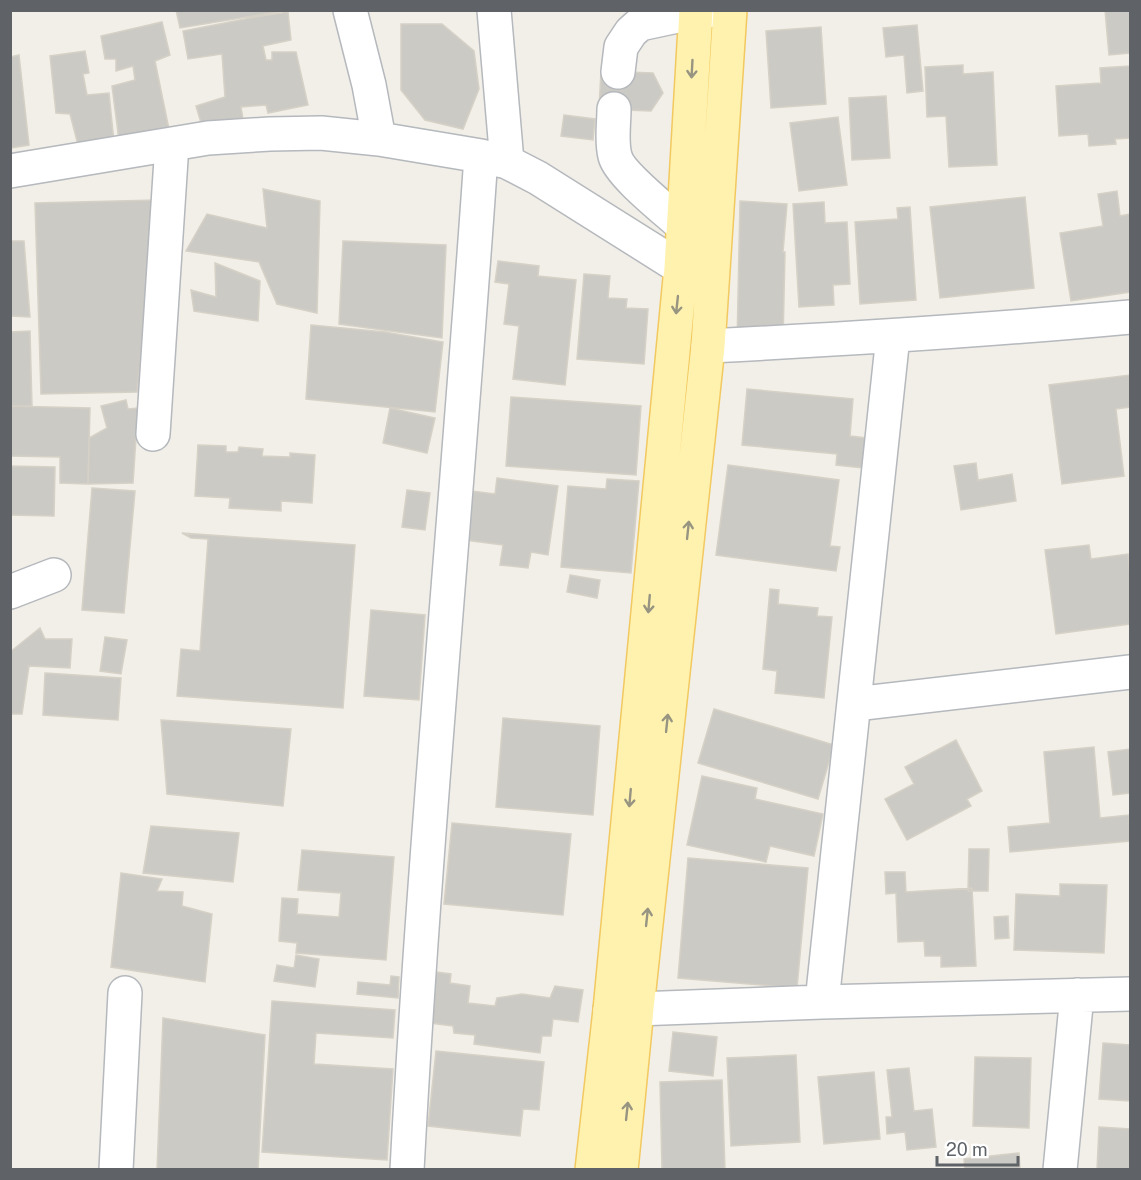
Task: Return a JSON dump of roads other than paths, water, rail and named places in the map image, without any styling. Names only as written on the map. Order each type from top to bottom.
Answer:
[{"type":"main road","points":[[592,1170],[623,1009],[708,346],[730,10]]},
{"type":"main road","points":[[621,1170],[623,1009],[701,11]]},
{"type":"street","points":[[350,10],[369,85],[379,139]]},
{"type":"street","points":[[406,1170],[414,1029],[467,350],[494,159],[494,10]]},
{"type":"street","points":[[618,72],[621,47],[630,32],[640,24],[701,11]]},
{"type":"street","points":[[614,109],[615,159],[631,180],[683,226]]},
{"type":"street","points":[[10,171],[208,138],[321,133],[379,139],[494,159],[538,178],[681,268]]},
{"type":"street","points":[[153,434],[172,144]]},
{"type":"street","points":[[708,346],[893,336],[1131,317]]},
{"type":"street","points":[[822,1002],[893,336]]},
{"type":"street","points":[[10,592],[54,575]]},
{"type":"street","points":[[855,704],[1131,672]]},
{"type":"street","points":[[116,1170],[125,993]]},
{"type":"street","points":[[623,1009],[1131,994]]},
{"type":"street","points":[[1060,1170],[1077,995]]}]
